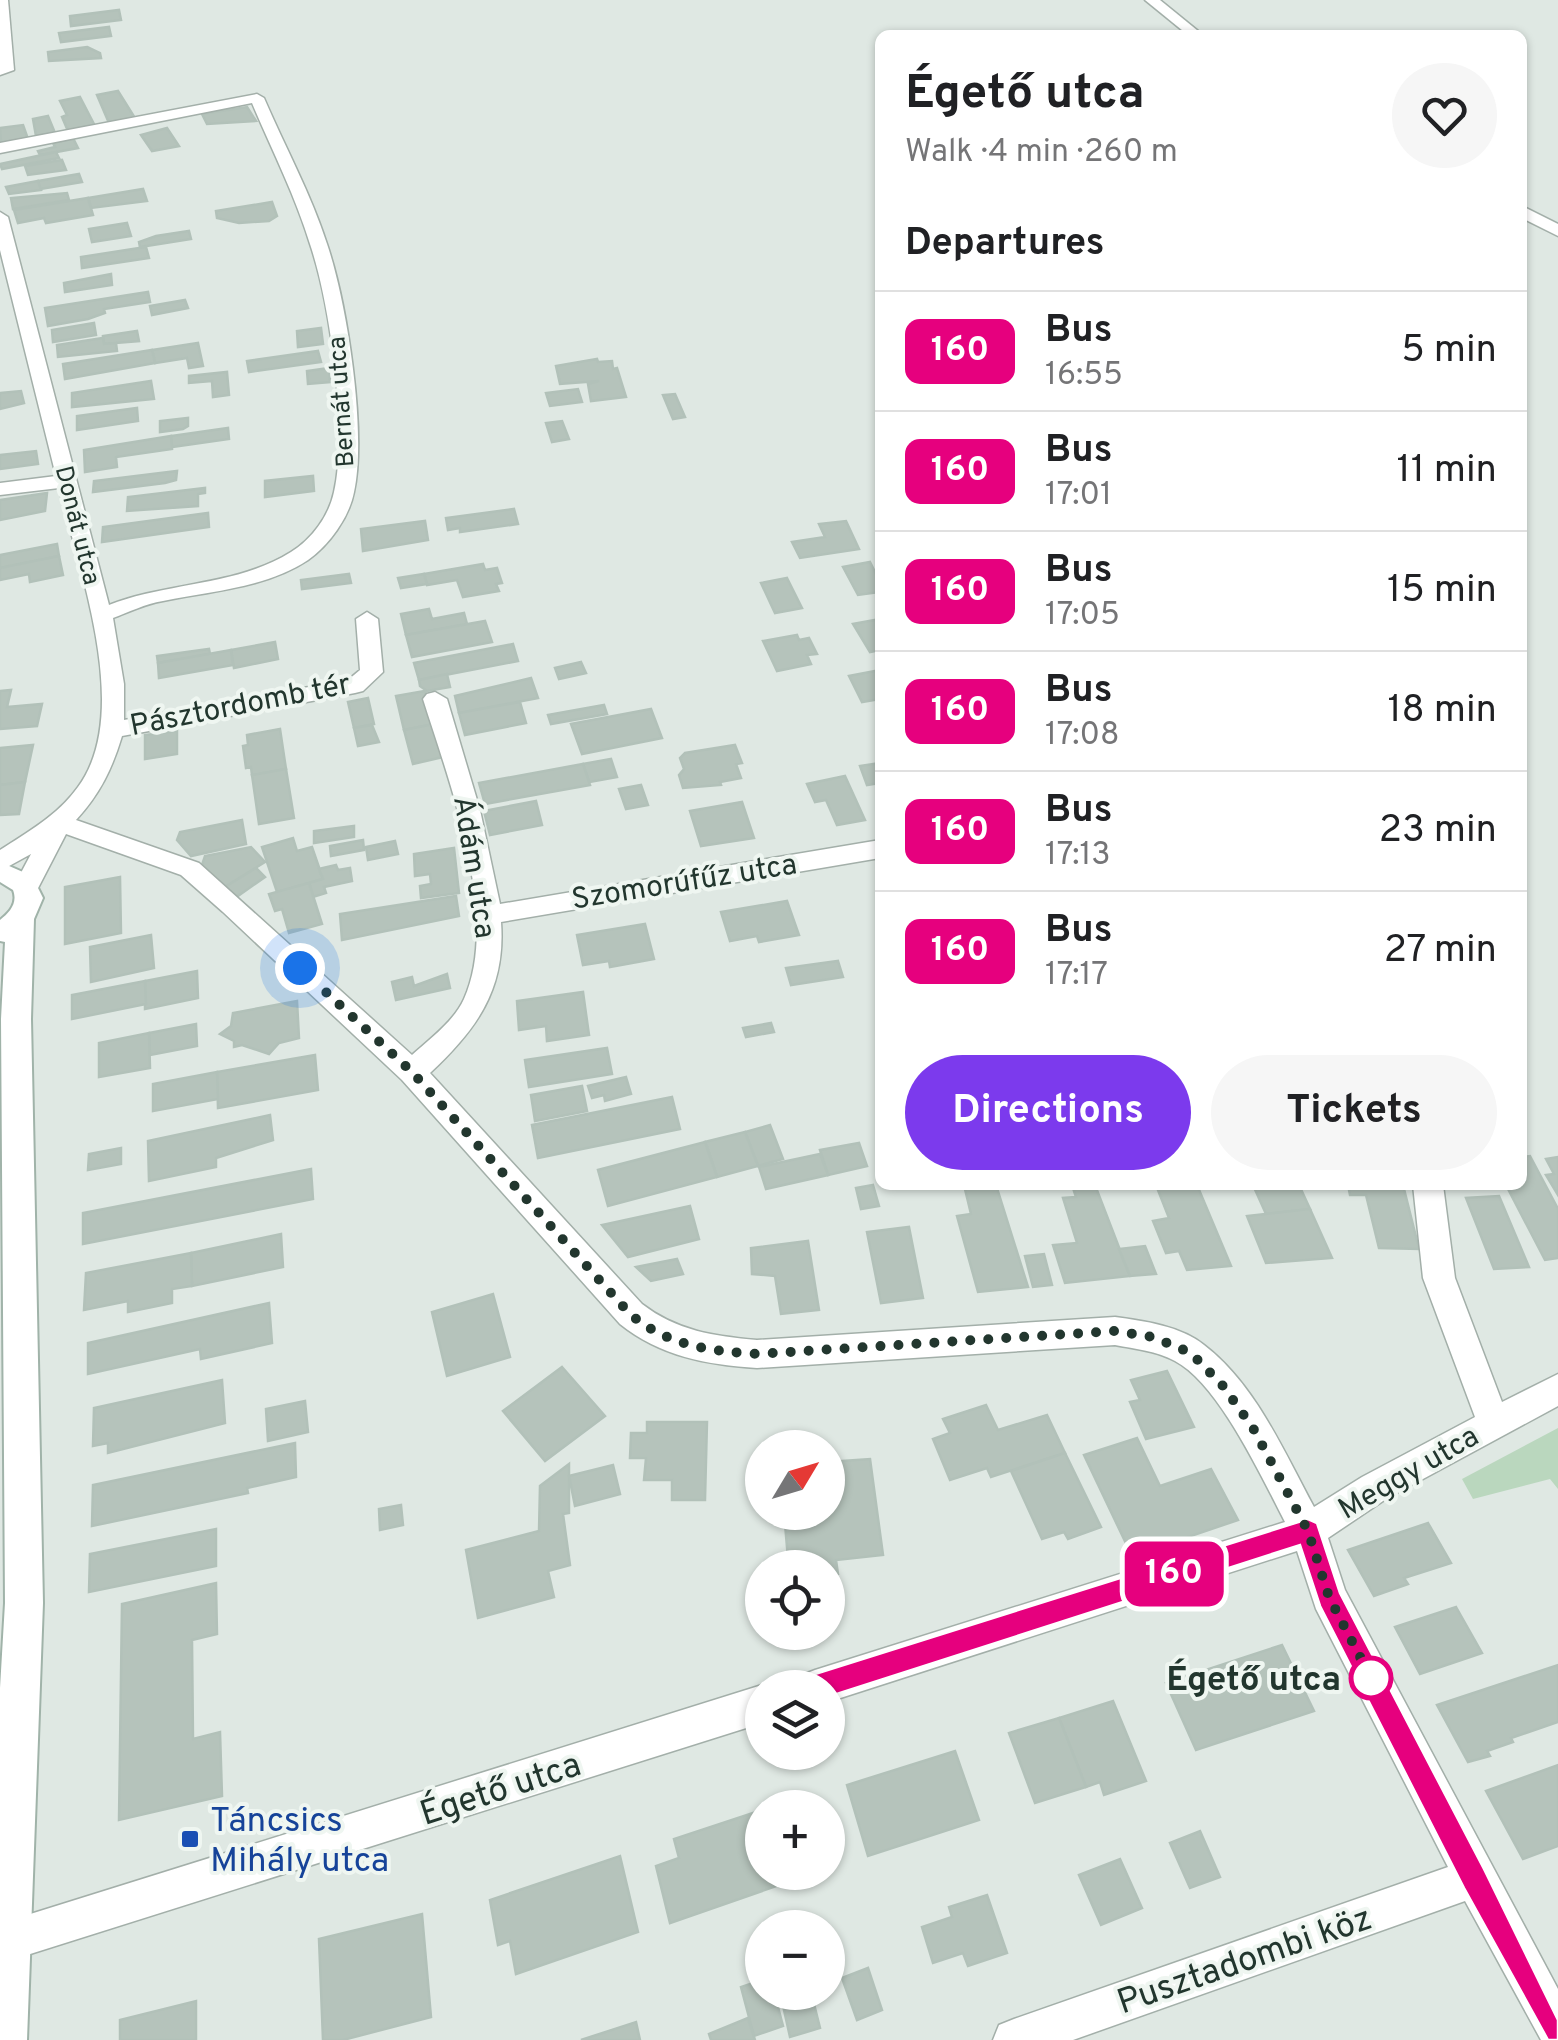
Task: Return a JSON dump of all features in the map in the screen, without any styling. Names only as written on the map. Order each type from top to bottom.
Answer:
[{"type":"street","points":[[0,71],[7,70],[1,0]]},
{"type":"street","points":[[1152,0],[1190,30]]},
{"type":"street","name":"Bernát utca","points":[[0,148],[257,98],[291,171],[326,267],[346,456],[344,491],[334,517],[298,556],[242,578],[154,596],[101,615]]},
{"type":"street","points":[[1527,214],[1558,231]]},
{"type":"street","name":"Donát utca","points":[[0,217],[101,615],[113,684],[112,730],[99,772],[86,794],[59,823],[0,862]]},
{"type":"street","points":[[0,489],[68,482]]},
{"type":"street","name":"Pásztordomb tér","points":[[112,730],[355,686],[372,672],[367,618]]},
{"type":"street","name":"Ádám utca","points":[[412,1072],[460,1026],[477,1003],[489,952],[488,915],[465,797],[435,700]]},
{"type":"street","name":"Donát utca","points":[[26,886],[59,823]]},
{"type":"street","name":"Meggy utca","points":[[59,823],[190,869],[412,1072],[630,1314],[650,1331],[714,1352],[758,1354],[1115,1331],[1153,1337],[1191,1353],[1223,1386],[1253,1428],[1308,1531],[1374,1488],[1558,1389]]},
{"type":"street","name":"Szomorúfűz utca","points":[[488,915],[875,850]]},
{"type":"street","points":[[0,872],[18,877],[26,886],[28,908],[10,927],[8,1004],[24,1603],[4,2040]]},
{"type":"street","points":[[1429,1190],[1438,1278],[1493,1422]]},
{"type":"street","points":[[845,1678],[1308,1531],[1329,1597],[1474,1878],[1558,2030]]},
{"type":"street","name":"Égető utca","points":[[8,1941],[745,1709]]},
{"type":"street","name":"Pusztadombi köz","points":[[1014,2040],[1474,1878]]},
{"type":"green space","points":[[1558,1428],[1558,1489],[1550,1479],[1473,1499],[1462,1479]]},
{"type":"building","points":[[119,10],[121,20],[71,26],[70,16]]},
{"type":"building","points":[[109,27],[111,36],[61,42],[59,33]]},
{"type":"building","points":[[87,47],[100,53],[101,58],[49,61],[48,52]]},
{"type":"building","points":[[118,91],[135,118],[109,123],[97,95]]},
{"type":"building","points":[[80,97],[95,126],[68,131],[62,117],[67,115],[60,101]]},
{"type":"building","points":[[247,107],[256,121],[207,124],[202,114]]},
{"type":"building","points":[[48,116],[55,133],[36,136],[33,119]]},
{"type":"building","points":[[23,125],[28,139],[1,143],[0,128]]},
{"type":"building","points":[[167,128],[179,146],[152,151],[141,135]]},
{"type":"building","points":[[73,138],[78,148],[40,155],[38,151],[55,147],[52,141]]},
{"type":"building","points":[[56,152],[59,158],[2,169],[0,164]]},
{"type":"building","points":[[62,160],[66,170],[28,175],[25,166]]},
{"type":"building","points":[[79,174],[82,182],[40,189],[38,181]]},
{"type":"building","points":[[38,181],[41,190],[9,194],[6,187]]},
{"type":"building","points":[[143,189],[147,201],[91,208],[88,198]]},
{"type":"building","points":[[67,193],[69,200],[13,209],[11,198]]},
{"type":"building","points":[[88,198],[93,215],[46,223],[44,218],[18,223],[14,210]]},
{"type":"building","points":[[272,202],[277,216],[269,221],[239,223],[217,218],[216,211]]},
{"type":"building","points":[[127,223],[131,236],[92,242],[89,229]]},
{"type":"building","points":[[189,231],[191,239],[140,247],[139,242],[156,236]]},
{"type":"building","points":[[146,247],[149,258],[82,268],[81,257]]},
{"type":"building","points":[[111,274],[112,285],[65,292],[64,283]]},
{"type":"building","points":[[148,292],[150,302],[104,309],[105,313],[88,319],[48,326],[45,308]]},
{"type":"building","points":[[185,300],[188,308],[152,315],[150,306]]},
{"type":"building","points":[[94,323],[96,335],[53,342],[52,330]]},
{"type":"building","points":[[321,328],[323,344],[298,347],[297,331]]},
{"type":"building","points":[[137,331],[139,341],[104,344],[103,336]]},
{"type":"building","points":[[103,338],[104,344],[116,343],[117,351],[58,357],[57,345]]},
{"type":"building","points":[[198,343],[203,366],[189,368],[187,358],[155,363],[152,350]]},
{"type":"building","points":[[152,350],[155,363],[65,379],[63,364]]},
{"type":"building","points":[[318,351],[321,362],[249,372],[247,361]]},
{"type":"building","points":[[597,359],[612,361],[626,397],[591,401],[588,384],[599,381],[560,384],[556,366]]},
{"type":"building","points":[[329,368],[330,382],[308,384],[307,371]]},
{"type":"building","points":[[227,372],[229,395],[213,397],[212,381],[189,383],[189,376]]},
{"type":"building","points":[[151,381],[154,399],[72,407],[72,393]]},
{"type":"building","points":[[578,389],[582,402],[550,406],[546,393]]},
{"type":"building","points":[[21,391],[24,403],[0,409],[0,393]]},
{"type":"building","points":[[675,394],[685,417],[673,419],[663,395]]},
{"type":"building","points":[[137,408],[138,421],[77,430],[77,416]]},
{"type":"building","points":[[188,418],[188,426],[183,429],[160,432],[160,421]]},
{"type":"building","points":[[562,421],[569,439],[552,442],[546,423]]},
{"type":"building","points":[[228,428],[229,439],[172,447],[171,436]]},
{"type":"building","points":[[171,436],[172,449],[116,457],[117,467],[85,472],[84,450]]},
{"type":"building","points":[[36,451],[38,464],[0,469],[0,455]]},
{"type":"building","points":[[177,471],[176,480],[165,483],[93,492],[94,481]]},
{"type":"building","points":[[313,476],[314,491],[265,497],[265,481]]},
{"type":"building","points":[[205,488],[205,493],[198,494],[198,506],[127,511],[128,497]]},
{"type":"building","points":[[47,493],[45,511],[0,520],[0,500]]},
{"type":"building","points":[[514,509],[518,524],[460,532],[460,528],[448,530],[446,518]]},
{"type":"building","points":[[208,513],[209,527],[102,542],[103,527]]},
{"type":"building","points":[[425,521],[428,540],[363,551],[361,529]]},
{"type":"building","points":[[846,521],[859,549],[800,558],[792,542],[825,537],[819,524]]},
{"type":"building","points":[[57,544],[59,556],[0,568],[0,555]]},
{"type":"building","points":[[59,556],[63,575],[30,582],[29,574],[0,580],[0,568]]},
{"type":"building","points":[[870,562],[875,572],[875,593],[858,595],[843,567]]},
{"type":"building","points":[[483,564],[485,570],[497,568],[502,583],[496,584],[499,591],[463,597],[457,580],[427,585],[424,574]]},
{"type":"building","points":[[349,574],[351,583],[302,589],[301,580]]},
{"type":"building","points":[[424,574],[427,584],[401,588],[398,578]]},
{"type":"building","points":[[787,578],[802,608],[775,613],[761,583]]},
{"type":"building","points":[[429,609],[432,619],[464,613],[467,624],[406,635],[401,614]]},
{"type":"building","points":[[875,620],[875,651],[870,652],[853,624]]},
{"type":"building","points":[[485,621],[492,642],[412,657],[406,635]]},
{"type":"building","points":[[797,635],[799,640],[809,638],[817,654],[807,655],[811,664],[777,671],[763,641]]},
{"type":"building","points":[[275,642],[278,659],[234,668],[231,650]]},
{"type":"building","points":[[513,644],[518,661],[419,680],[414,663]]},
{"type":"building","points":[[209,649],[210,654],[158,663],[157,656]]},
{"type":"building","points":[[231,650],[233,665],[159,678],[158,663]]},
{"type":"building","points":[[581,662],[586,673],[559,679],[555,668]]},
{"type":"building","points":[[875,671],[875,700],[862,702],[849,676]]},
{"type":"building","points":[[447,674],[450,687],[427,691],[420,686],[419,680]]},
{"type":"building","points":[[531,678],[538,698],[459,713],[455,696]]},
{"type":"building","points":[[11,690],[7,707],[42,704],[37,726],[0,729],[0,691]]},
{"type":"building","points":[[425,691],[434,724],[404,730],[396,696]]},
{"type":"building","points":[[368,698],[374,724],[354,728],[348,702]]},
{"type":"building","points":[[520,702],[526,723],[465,735],[459,713]]},
{"type":"building","points":[[604,705],[607,714],[551,724],[548,715]]},
{"type":"building","points":[[651,709],[662,738],[582,754],[571,724]]},
{"type":"building","points":[[434,724],[443,757],[413,764],[404,730]]},
{"type":"building","points":[[372,725],[379,742],[358,746],[354,728]]},
{"type":"building","points":[[280,729],[286,769],[252,775],[251,767],[246,768],[243,746],[248,745],[247,735]]},
{"type":"building","points":[[177,731],[177,754],[145,759],[145,735]]},
{"type":"building","points":[[33,745],[25,782],[0,785],[0,748]]},
{"type":"building","points":[[735,745],[742,763],[736,764],[741,778],[720,782],[721,785],[683,788],[679,775],[684,769],[680,758],[685,753]]},
{"type":"building","points":[[611,759],[617,777],[589,782],[583,764]]},
{"type":"building","points":[[583,764],[590,785],[485,804],[479,783]]},
{"type":"building","points":[[875,764],[875,784],[867,785],[860,766]]},
{"type":"building","points":[[286,769],[294,818],[259,824],[252,775]]},
{"type":"building","points":[[845,776],[865,820],[837,825],[826,800],[815,802],[807,784]]},
{"type":"building","points":[[25,782],[19,814],[0,815],[0,785]]},
{"type":"building","points":[[641,785],[648,805],[626,809],[619,789]]},
{"type":"building","points":[[536,801],[542,825],[490,835],[484,811]]},
{"type":"building","points":[[742,802],[754,838],[701,846],[690,811]]},
{"type":"building","points":[[242,820],[246,844],[191,856],[177,840],[180,832]]},
{"type":"building","points":[[354,826],[354,837],[314,843],[314,831]]},
{"type":"building","points":[[293,838],[297,851],[312,847],[323,879],[277,892],[262,847]]},
{"type":"building","points":[[363,840],[364,850],[331,856],[330,846]]},
{"type":"building","points":[[395,841],[398,854],[368,860],[366,847]]},
{"type":"building","points":[[251,847],[265,862],[225,887],[202,865],[205,856]]},
{"type":"building","points":[[454,848],[459,893],[421,898],[420,886],[431,884],[430,874],[415,876],[414,854]]},
{"type":"building","points":[[336,865],[338,870],[350,868],[352,881],[324,887],[326,893],[313,897],[309,883],[323,879],[319,869]]},
{"type":"building","points":[[256,868],[265,877],[235,898],[225,887]]},
{"type":"building","points":[[120,877],[121,933],[65,944],[65,887]]},
{"type":"building","points":[[309,883],[322,924],[289,933],[282,909],[275,911],[269,894]]},
{"type":"building","points":[[456,896],[459,916],[342,940],[340,914]]},
{"type":"building","points":[[787,901],[799,935],[759,942],[757,936],[730,941],[721,912]]},
{"type":"building","points":[[645,924],[654,959],[610,967],[609,961],[583,965],[577,935]]},
{"type":"building","points":[[151,935],[154,968],[91,982],[90,947]]},
{"type":"building","points":[[838,961],[843,977],[791,985],[786,968]]},
{"type":"building","points":[[197,971],[198,998],[145,1009],[145,981]]},
{"type":"building","points":[[447,974],[450,988],[396,1000],[392,982],[412,977],[414,986]]},
{"type":"building","points":[[145,981],[146,1004],[72,1019],[72,995]]},
{"type":"building","points":[[583,992],[589,1035],[547,1041],[546,1026],[519,1030],[517,1001]]},
{"type":"building","points":[[297,1001],[299,1038],[279,1043],[269,1054],[242,1045],[234,1047],[234,1041],[220,1034],[231,1026],[233,1013]]},
{"type":"building","points":[[771,1023],[774,1032],[746,1037],[743,1028]]},
{"type":"building","points":[[196,1024],[197,1046],[150,1055],[149,1033]]},
{"type":"building","points":[[149,1033],[150,1068],[99,1077],[99,1043]]},
{"type":"building","points":[[607,1048],[612,1074],[529,1087],[525,1060]]},
{"type":"building","points":[[315,1055],[318,1090],[218,1108],[217,1072]]},
{"type":"building","points":[[217,1072],[218,1099],[153,1111],[153,1084]]},
{"type":"building","points":[[626,1077],[631,1094],[605,1101],[604,1095],[592,1098],[588,1086]]},
{"type":"building","points":[[582,1086],[587,1111],[535,1121],[531,1095]]},
{"type":"building","points":[[672,1097],[680,1129],[538,1158],[532,1125]]},
{"type":"building","points":[[270,1115],[273,1140],[216,1158],[216,1167],[149,1181],[148,1141]]},
{"type":"building","points":[[770,1125],[783,1159],[758,1166],[745,1132]]},
{"type":"building","points":[[745,1132],[758,1166],[717,1177],[705,1142]]},
{"type":"building","points":[[705,1142],[717,1177],[608,1206],[598,1170]]},
{"type":"building","points":[[859,1143],[867,1166],[828,1175],[820,1150]]},
{"type":"building","points":[[121,1148],[121,1164],[88,1170],[89,1154]]},
{"type":"building","points":[[820,1154],[828,1175],[766,1189],[759,1167]]},
{"type":"building","points":[[1527,1156],[1558,1209],[1558,1258],[1545,1260],[1509,1190],[1527,1190]]},
{"type":"building","points":[[1558,1157],[1558,1195],[1546,1175],[1554,1174],[1546,1159]]},
{"type":"building","points":[[311,1169],[313,1199],[83,1244],[83,1213]]},
{"type":"building","points":[[873,1185],[879,1206],[861,1209],[856,1188]]},
{"type":"building","points":[[965,1190],[998,1190],[1028,1287],[978,1292],[957,1216],[971,1214]]},
{"type":"building","points":[[1074,1190],[1097,1190],[1130,1276],[1065,1283],[1053,1245],[1077,1243],[1063,1198],[1076,1197]]},
{"type":"building","points":[[1158,1190],[1199,1190],[1231,1266],[1187,1270],[1179,1251],[1166,1253],[1153,1221],[1169,1218]]},
{"type":"building","points":[[1255,1190],[1301,1190],[1310,1209],[1266,1214]]},
{"type":"building","points":[[1349,1190],[1404,1190],[1419,1249],[1379,1248],[1366,1195],[1350,1195]]},
{"type":"building","points":[[1499,1196],[1529,1267],[1494,1269],[1466,1198]]},
{"type":"building","points":[[690,1206],[699,1239],[628,1257],[602,1225]]},
{"type":"building","points":[[1310,1209],[1332,1258],[1266,1263],[1247,1216]]},
{"type":"building","points":[[909,1227],[923,1298],[881,1303],[867,1232]]},
{"type":"building","points":[[281,1234],[283,1267],[192,1286],[191,1253]]},
{"type":"building","points":[[808,1241],[819,1310],[781,1314],[775,1276],[752,1274],[751,1248]]},
{"type":"building","points":[[1145,1246],[1156,1274],[1130,1276],[1119,1249]]},
{"type":"building","points":[[191,1253],[192,1286],[172,1289],[172,1303],[128,1312],[128,1301],[84,1310],[86,1273]]},
{"type":"building","points":[[1044,1254],[1052,1285],[1033,1287],[1025,1256]]},
{"type":"building","points":[[677,1259],[683,1274],[651,1281],[636,1267]]},
{"type":"building","points":[[493,1294],[510,1357],[447,1376],[432,1312]]},
{"type":"building","points":[[269,1303],[272,1343],[201,1359],[200,1349],[88,1374],[88,1343]]},
{"type":"building","points":[[562,1367],[605,1416],[545,1461],[503,1411]]},
{"type":"building","points":[[1167,1371],[1194,1427],[1146,1439],[1130,1402],[1140,1400],[1131,1380]]},
{"type":"building","points":[[222,1380],[225,1423],[108,1453],[108,1443],[93,1446],[94,1408]]},
{"type":"building","points":[[305,1401],[308,1432],[268,1441],[266,1409]]},
{"type":"building","points":[[986,1405],[998,1430],[1047,1415],[1065,1453],[991,1477],[987,1468],[950,1480],[933,1439],[950,1433],[943,1419]]},
{"type":"building","points":[[647,1422],[707,1422],[705,1500],[672,1500],[672,1480],[644,1480],[646,1458],[630,1458],[631,1433],[647,1433]]},
{"type":"building","points":[[1137,1438],[1160,1486],[1211,1469],[1238,1520],[1132,1556],[1084,1455]]},
{"type":"building","points":[[295,1443],[296,1477],[247,1488],[248,1493],[92,1526],[93,1485]]},
{"type":"building","points":[[1065,1453],[1101,1527],[1068,1539],[1064,1532],[1042,1539],[1011,1471]]},
{"type":"building","points":[[870,1459],[883,1555],[845,1559],[845,1550],[787,1550],[786,1530],[845,1530],[845,1461]]},
{"type":"building","points":[[569,1464],[569,1513],[563,1514],[570,1565],[548,1571],[554,1597],[478,1618],[466,1550],[539,1531],[540,1486]]},
{"type":"building","points":[[613,1465],[620,1494],[575,1506],[569,1476]]},
{"type":"building","points":[[401,1505],[403,1525],[380,1530],[379,1509]]},
{"type":"building","points":[[1428,1523],[1451,1563],[1404,1578],[1408,1584],[1374,1596],[1348,1550]]},
{"type":"building","points":[[216,1529],[216,1566],[89,1592],[90,1554]]},
{"type":"building","points":[[216,1583],[217,1634],[192,1640],[193,1739],[220,1732],[222,1796],[119,1820],[122,1604]]},
{"type":"building","points":[[1456,1607],[1482,1653],[1420,1674],[1395,1627]]},
{"type":"building","points":[[1282,1645],[1314,1711],[1196,1750],[1166,1683]]},
{"type":"building","points":[[1558,1665],[1558,1722],[1511,1738],[1513,1742],[1487,1751],[1490,1756],[1468,1762],[1437,1705]]},
{"type":"building","points":[[1113,1701],[1146,1781],[1104,1795],[1100,1782],[1086,1787],[1059,1718]]},
{"type":"building","points":[[1059,1718],[1086,1787],[1035,1803],[1009,1733]]},
{"type":"building","points":[[955,1751],[979,1820],[868,1856],[847,1785]]},
{"type":"building","points":[[1558,1765],[1558,1846],[1523,1859],[1486,1791]]},
{"type":"building","points":[[745,1816],[745,1890],[765,1890],[670,1923],[656,1866],[679,1858],[674,1839]]},
{"type":"building","points":[[1200,1831],[1220,1877],[1190,1888],[1170,1843]]},
{"type":"building","points":[[620,1856],[638,1932],[516,1974],[510,1941],[498,1945],[490,1900]]},
{"type":"building","points":[[1120,1859],[1142,1908],[1101,1925],[1079,1875]]},
{"type":"building","points":[[987,1895],[1007,1953],[968,1966],[963,1953],[933,1963],[922,1927],[952,1917],[949,1907]]},
{"type":"building","points":[[422,1914],[431,2017],[343,2040],[323,2040],[319,1939]]},
{"type":"building","points":[[868,1968],[882,2010],[857,2020],[845,1977]]},
{"type":"building","points":[[196,2001],[196,2040],[120,2040],[120,2020]]},
{"type":"building","points":[[747,2010],[779,2010],[783,2026],[754,2036]]},
{"type":"building","points":[[784,2010],[816,2010],[820,2028],[790,2037]]},
{"type":"building","points":[[748,2018],[755,2040],[711,2040],[709,2034]]},
{"type":"building","points":[[636,2022],[640,2040],[581,2040]]},
{"type":"bus line","name":"160","points":[[845,1678],[1249,1553],[1308,1531],[1329,1597],[1558,2031]]},
{"type":"place","name":"Égető utca","points":[[1371,1678]]},
{"type":"place","name":"Táncsics Mihály utca","points":[[190,1839]]},
{"type":"route","points":[[300,968],[412,1072],[630,1314],[650,1331],[673,1341],[714,1352],[758,1354],[1115,1331],[1153,1337],[1191,1353],[1223,1386],[1253,1428],[1308,1531],[1329,1597],[1371,1678]]}]
